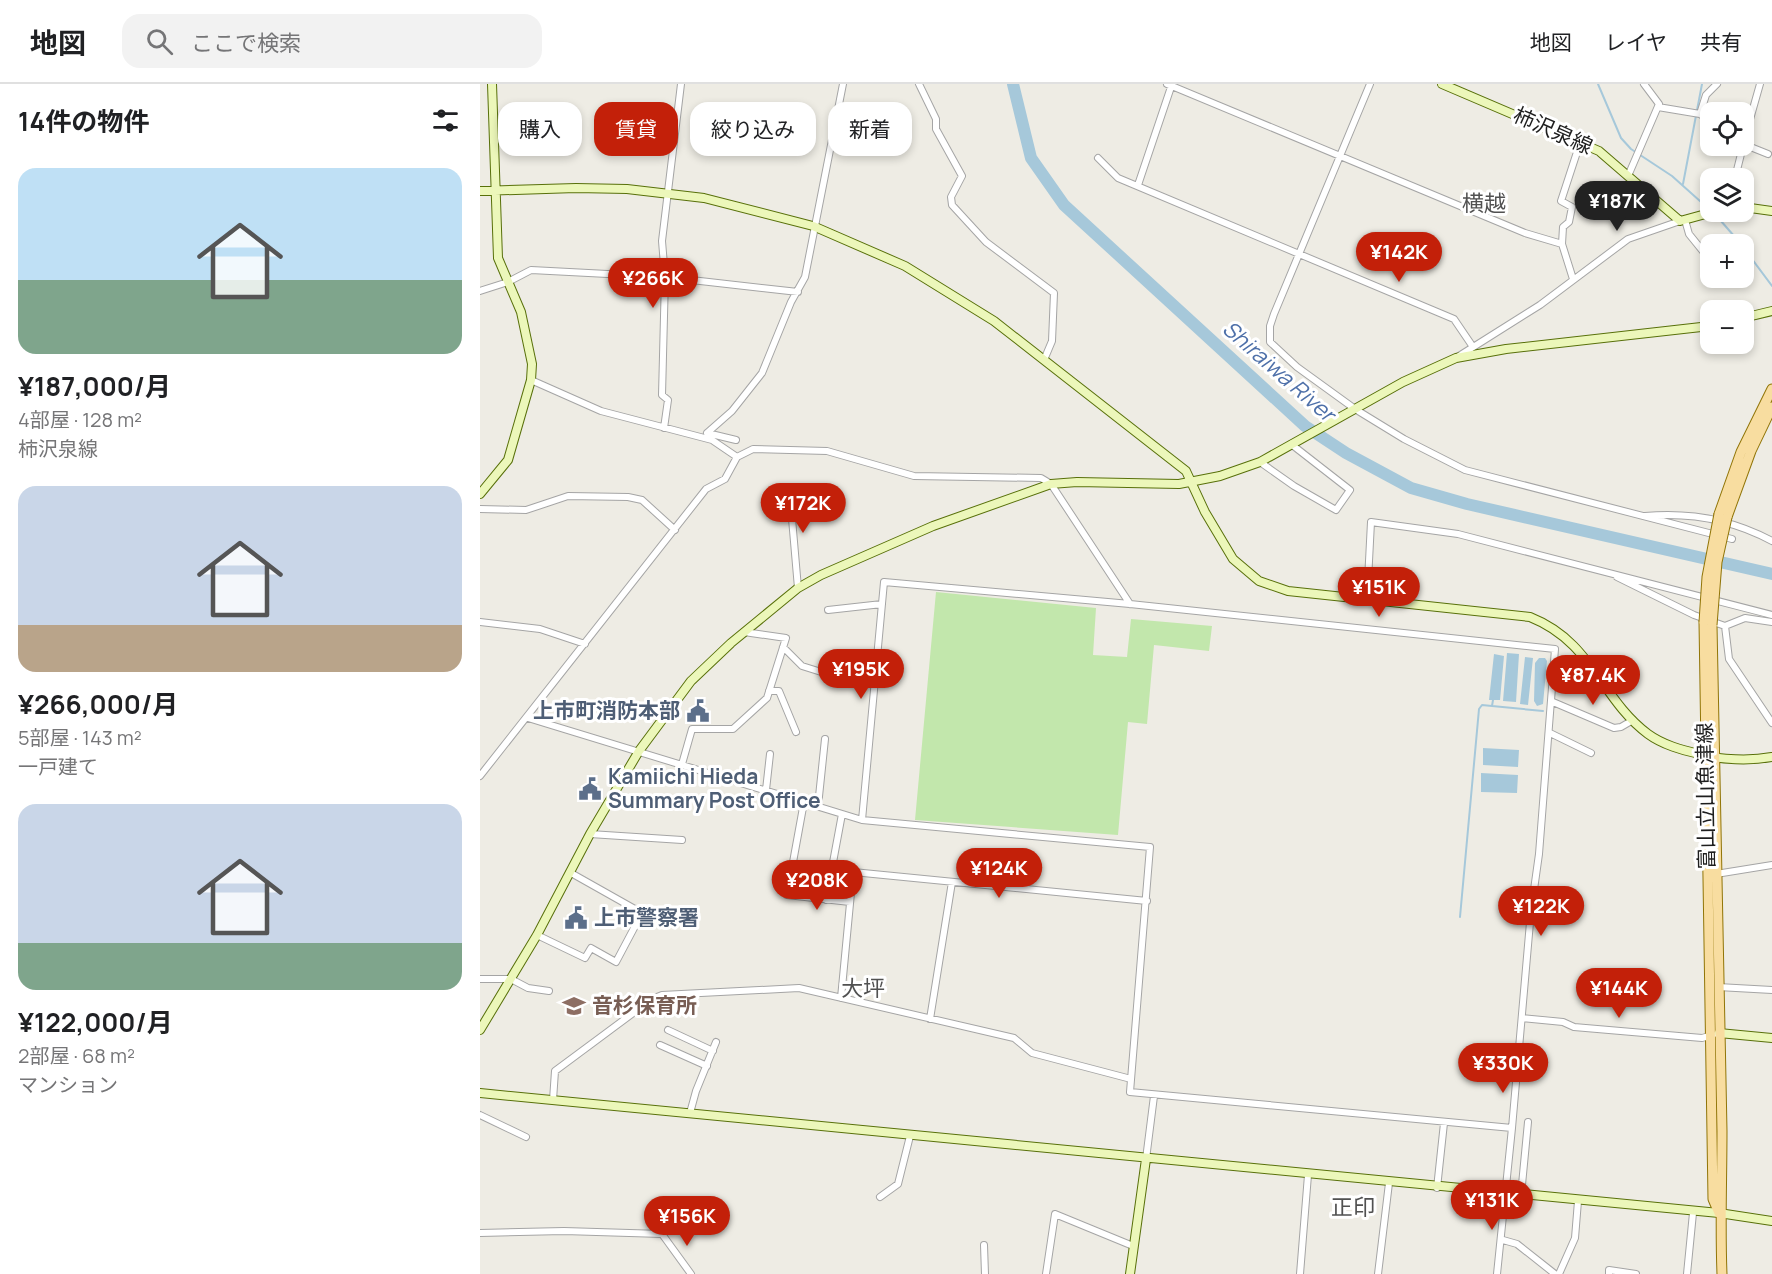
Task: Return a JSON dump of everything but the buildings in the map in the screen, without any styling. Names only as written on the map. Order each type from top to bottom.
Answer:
[{"type":"main road","name":"富山立山魚津線","points":[[1722,1274],[1719,1214],[1722,1142],[1715,1034],[1704,755],[1709,600],[1723,515],[1741,452],[1772,389]]},
{"type":"main road","name":"富山立山魚津線","points":[[1723,515],[1772,407]]},
{"type":"main road","name":"富山立山魚津線","points":[[1708,624],[1715,758],[1718,987],[1715,1034]]},
{"type":"street","points":[[480,494],[508,460],[531,380],[532,364],[521,312],[498,258],[492,84]]},
{"type":"street","points":[[664,428],[668,400],[662,395],[665,277],[662,241],[681,84]]},
{"type":"street","points":[[736,440],[707,433],[732,411],[754,386],[762,373],[791,302],[805,277],[813,226],[843,84]]},
{"type":"street","points":[[919,84],[936,119],[936,129],[962,176],[951,197],[952,206],[986,242],[1054,293],[1052,341],[1044,360]]},
{"type":"street","points":[[1370,84],[1270,326],[1270,342],[1297,367],[1355,410],[1464,470],[1719,536]]},
{"type":"street","name":"柿沢泉線","points":[[1442,84],[1580,143],[1610,159],[1682,221]]},
{"type":"street","points":[[1628,176],[1659,104],[1644,84]]},
{"type":"street","points":[[1704,102],[1706,95],[1717,84]]},
{"type":"street","points":[[1760,84],[1743,144],[1768,154]]},
{"type":"street","points":[[1137,185],[1170,85],[1525,233],[1562,244]]},
{"type":"street","points":[[1658,107],[1700,114]]},
{"type":"street","points":[[1573,279],[1562,244],[1563,227],[1569,222],[1572,207],[1561,201],[1580,143]]},
{"type":"street","points":[[1098,158],[1118,178],[1454,320],[1473,347]]},
{"type":"street","points":[[480,191],[576,188],[668,192],[737,205],[813,226],[853,242],[925,277],[994,321],[1186,471],[1233,559],[1259,580],[1288,591],[1530,617],[1552,626],[1571,641],[1634,720],[1649,734],[1666,744],[1715,758],[1772,757]]},
{"type":"street","points":[[1754,209],[1772,211]]},
{"type":"street","points":[[480,1030],[537,935],[590,834],[639,750],[691,681],[743,632],[798,588],[870,551],[1051,484],[1191,482],[1260,462],[1403,382],[1456,358],[1540,305],[1628,239],[1700,215]]},
{"type":"street","points":[[1682,221],[1700,248]]},
{"type":"street","points":[[480,291],[508,282],[531,270],[665,277],[798,292]]},
{"type":"street","points":[[1754,315],[1772,311]]},
{"type":"street","points":[[1456,358],[1506,349],[1700,327]]},
{"type":"street","points":[[531,380],[601,411],[712,440],[737,457]]},
{"type":"street","points":[[1260,462],[1294,486],[1336,510],[1350,490],[1292,444]]},
{"type":"street","points":[[480,776],[528,718],[706,489],[725,479],[737,457],[753,449],[827,451],[914,476],[1041,478],[1051,484],[1130,604]]},
{"type":"street","points":[[480,509],[526,510],[568,496],[628,496],[642,500],[675,530]]},
{"type":"street","points":[[782,506],[791,507],[798,588]]},
{"type":"street","points":[[1640,517],[1662,515],[1706,518],[1738,525],[1772,541]]},
{"type":"street","points":[[1366,600],[1371,522],[1458,534],[1772,615]]},
{"type":"street","points":[[1616,576],[1619,581],[1694,615],[1725,626],[1745,618],[1772,622]]},
{"type":"street","points":[[862,820],[884,582],[1130,604],[1556,649],[1553,702],[1512,1128],[1508,1194],[1497,1274]]},
{"type":"street","points":[[828,610],[882,604]]},
{"type":"street","points":[[480,622],[540,629],[585,644]]},
{"type":"street","points":[[1725,626],[1729,659],[1772,723]]},
{"type":"street","points":[[682,764],[692,729],[733,729],[767,698],[786,638],[743,632]]},
{"type":"street","points":[[783,647],[802,666],[850,681],[876,672]]},
{"type":"street","points":[[769,691],[779,691],[796,732]]},
{"type":"street","points":[[1553,702],[1614,728],[1634,720]]},
{"type":"street","points":[[528,718],[639,750],[862,820],[1150,847],[1130,1092],[1512,1128]]},
{"type":"street","points":[[1550,733],[1591,753]]},
{"type":"street","points":[[818,806],[825,739]]},
{"type":"street","points":[[766,790],[770,754]]},
{"type":"street","points":[[804,802],[787,895],[850,902]]},
{"type":"street","points":[[826,900],[842,814]]},
{"type":"street","points":[[590,834],[682,840]]},
{"type":"street","points":[[1716,874],[1772,865]]},
{"type":"street","points":[[841,998],[853,872],[1147,901]]},
{"type":"street","points":[[537,935],[585,958],[591,948],[616,962],[642,913],[571,873]]},
{"type":"street","points":[[930,1019],[952,882]]},
{"type":"street","points":[[480,979],[511,979],[528,988],[549,991]]},
{"type":"street","points":[[1718,987],[1772,990]]},
{"type":"street","points":[[553,1100],[555,1071],[652,999],[662,995],[799,988],[1014,1038],[1032,1053],[1131,1079]]},
{"type":"street","points":[[1522,1018],[1563,1022],[1574,1027],[1702,1038],[1715,1034],[1772,1038]]},
{"type":"street","points":[[668,1030],[713,1051]]},
{"type":"street","points":[[690,1113],[716,1042]]},
{"type":"street","points":[[660,1045],[706,1065]]},
{"type":"street","points":[[480,1093],[1772,1221]]},
{"type":"street","points":[[1130,1274],[1154,1096]]},
{"type":"street","points":[[480,1115],[526,1137]]},
{"type":"street","points":[[1521,1195],[1528,1122]]},
{"type":"street","points":[[1437,1188],[1444,1123]]},
{"type":"street","points":[[880,1197],[898,1184],[910,1136]]},
{"type":"street","points":[[1300,1274],[1308,1175]]},
{"type":"street","points":[[1378,1274],[1389,1183]]},
{"type":"street","points":[[1503,1240],[1517,1244],[1557,1274],[1575,1238],[1578,1201]]},
{"type":"street","points":[[1687,1274],[1693,1213]]},
{"type":"street","points":[[1046,1274],[1055,1215],[1133,1246]]},
{"type":"street","points":[[480,1233],[564,1231],[662,1234],[691,1274]]},
{"type":"street","points":[[984,1245],[985,1274]]},
{"type":"street","points":[[1609,1274],[1609,1270],[1636,1274]]},
{"type":"green space","points":[[936,592],[1096,608],[1093,655],[1127,657],[1131,619],[1212,626],[1209,651],[1154,645],[1147,724],[1128,722],[1118,835],[915,820]]},
{"type":"water","points":[[1507,653],[1519,654],[1516,702],[1503,701]]},
{"type":"water","points":[[1494,654],[1504,656],[1500,700],[1489,700]]},
{"type":"water","points":[[1525,657],[1533,658],[1528,705],[1520,704]]},
{"type":"water","points":[[1539,658],[1545,658],[1547,661],[1543,704],[1537,706],[1534,701],[1535,663]]},
{"type":"water","points":[[1483,748],[1519,750],[1518,767],[1483,765]]},
{"type":"water","points":[[1481,773],[1518,775],[1517,793],[1481,792]]},
{"type":"waterway","name":"Shiraiwa River","points":[[1013,84],[1031,158],[1064,205],[1305,426],[1346,453],[1411,488],[1467,504],[1772,574]]},
{"type":"waterway","points":[[1598,84],[1621,138],[1631,149],[1672,176],[1700,201]]},
{"type":"waterway","points":[[1683,184],[1702,84]]},
{"type":"waterway","points":[[1722,222],[1732,234]]},
{"type":"waterway","points":[[1754,262],[1772,286]]},
{"type":"waterway","points":[[1493,700],[1492,706],[1543,711]]},
{"type":"waterway","points":[[1460,917],[1479,709],[1482,705],[1492,706]]},
{"type":"place","name":"上市町消防本部","points":[[698,711]]},
{"type":"place","name":"Kamiichi Hieda Summary Post Office","points":[[590,789]]},
{"type":"place","name":"上市警察署","points":[[576,918]]},
{"type":"place","name":"音杉保育所","points":[[574,1006]]},
{"type":"district","name":"横越","points":[[1484,203]]},
{"type":"district","name":"大坪","points":[[863,988]]},
{"type":"district","name":"正印","points":[[1353,1207]]}]
